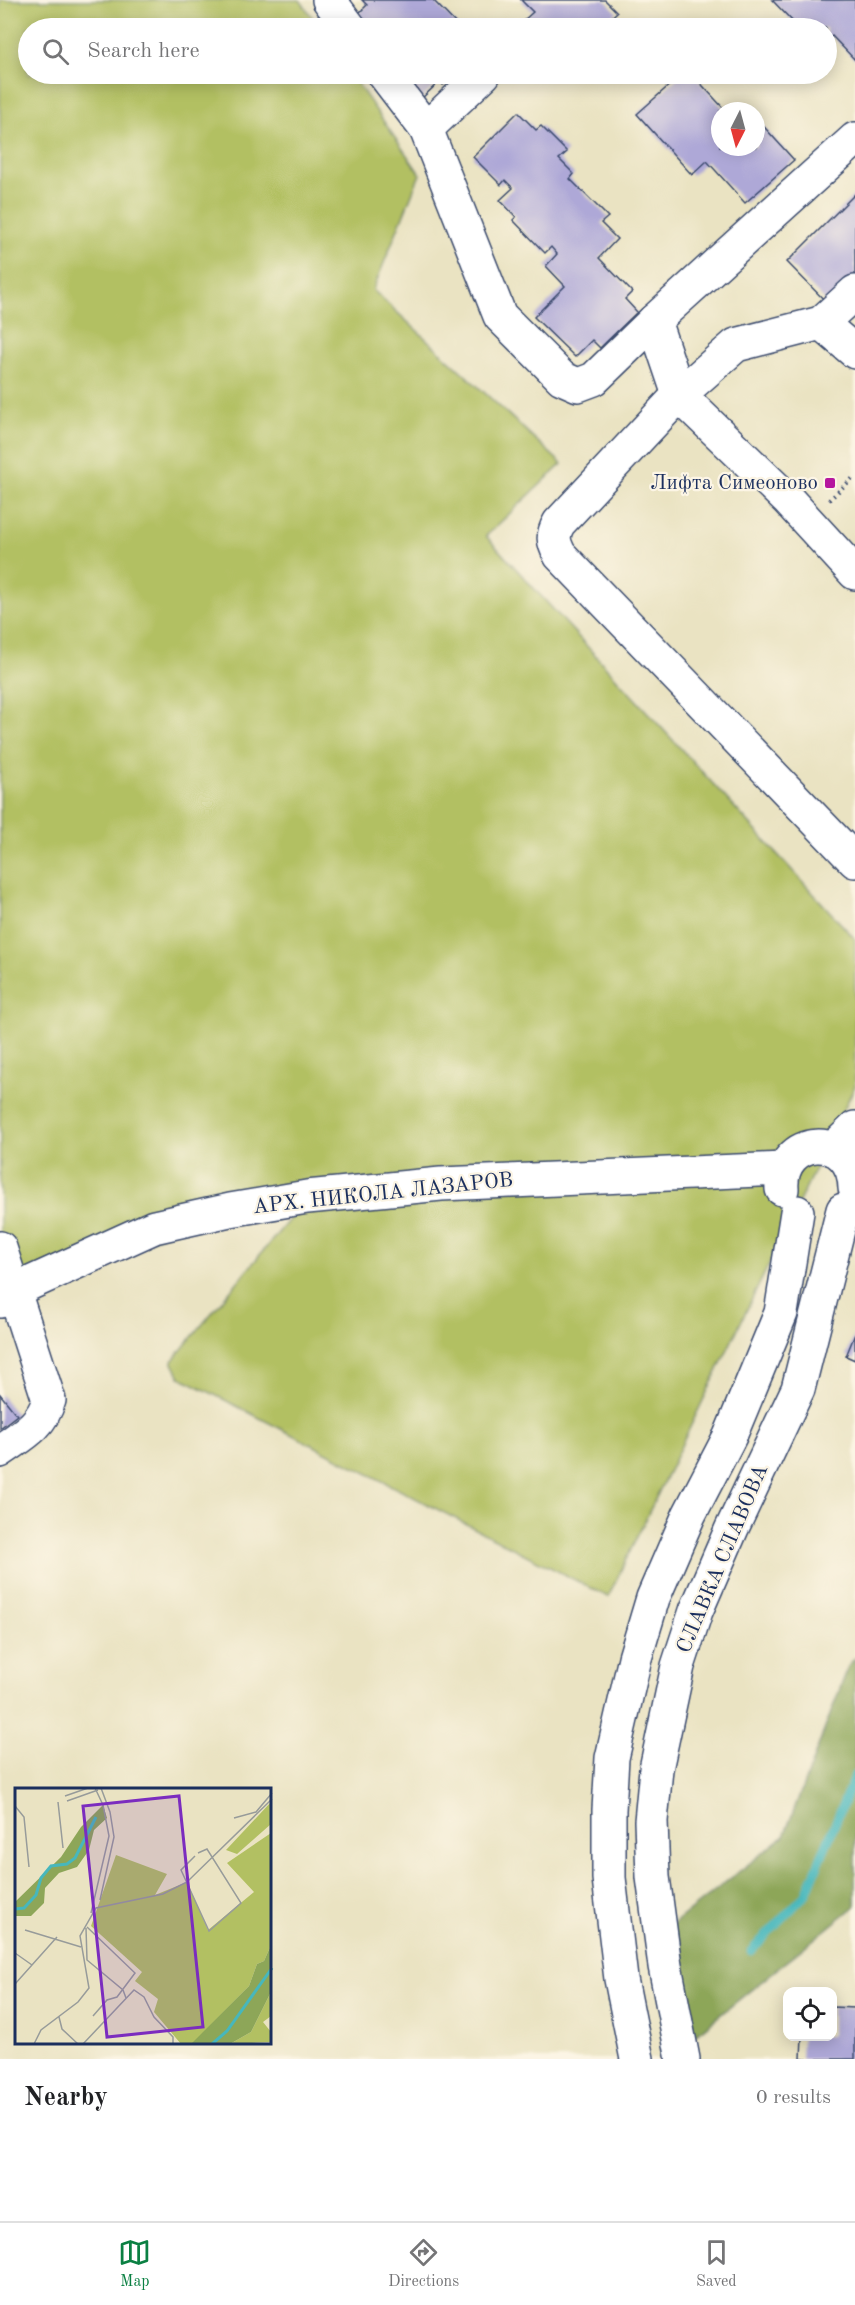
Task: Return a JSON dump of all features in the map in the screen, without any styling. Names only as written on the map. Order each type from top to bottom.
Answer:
[{"type":"street","points":[[329,0],[342,18]]},
{"type":"street","points":[[392,84],[426,129],[500,316],[562,378],[578,385],[594,379],[654,321],[855,140]]},
{"type":"street","points":[[426,129],[473,84]]},
{"type":"street","points":[[855,292],[821,323],[736,345],[679,395],[559,523],[554,533],[554,545],[560,555],[855,861]]},
{"type":"street","points":[[654,321],[679,395],[788,500],[855,573]]},
{"type":"street","points":[[821,323],[855,352]]},
{"type":"street","points":[[844,1138],[843,1155],[851,1164],[855,1176],[851,1195],[832,1216],[820,1219],[808,1218],[788,1204],[783,1192],[784,1169],[799,1151],[844,1138]]},
{"type":"street","name":"АРХ. НИКОЛА ЛАЗАРОВ","points":[[7,1296],[154,1227],[230,1209],[307,1197],[441,1184],[784,1169]]},
{"type":"street","name":"СЛАВКА СЛАВОВА","points":[[683,2059],[665,1966],[652,1877],[651,1821],[656,1769],[678,1666],[696,1611],[732,1528],[798,1389],[851,1195]]},
{"type":"street","name":"СЛАВКА СЛАВОВА","points":[[637,2059],[621,1979],[609,1878],[612,1758],[630,1677],[653,1598],[689,1515],[730,1436],[781,1313],[797,1212]]},
{"type":"street","points":[[0,1248],[7,1296],[49,1400],[44,1416],[30,1430],[0,1451]]},
{"type":"path","points":[[842,488],[855,476]]},
{"type":"green space","points":[[0,0],[300,0],[313,18],[18,18],[18,84],[358,84],[420,174],[373,290],[562,464],[486,536],[855,939],[855,1086],[608,1597],[180,1377],[172,1361],[307,1198],[230,1210],[13,1291],[0,1248]]},
{"type":"green space","points":[[855,1658],[855,1906],[679,2048],[660,1934],[784,1836],[849,1665]]},
{"type":"building","points":[[362,0],[433,0],[450,18],[354,18],[367,5]]},
{"type":"building","points":[[521,0],[605,0],[617,12],[611,18],[526,18],[533,12]]},
{"type":"building","points":[[772,0],[855,0],[855,60],[837,41],[837,18],[789,18]]},
{"type":"building","points":[[402,84],[437,84],[418,102]]},
{"type":"building","points":[[671,84],[701,84],[718,102],[711,102],[711,156],[765,156],[765,128],[794,160],[745,203],[707,161],[692,175],[637,114]]},
{"type":"building","points":[[518,112],[536,130],[541,126],[567,152],[559,159],[574,174],[570,179],[608,217],[601,223],[617,239],[599,258],[632,292],[625,299],[637,312],[600,348],[592,340],[575,357],[534,317],[565,286],[546,266],[557,254],[551,247],[545,253],[513,220],[516,217],[500,200],[513,188],[505,180],[501,185],[473,157]]},
{"type":"building","points":[[855,194],[855,285],[832,308],[787,262]]},
{"type":"building","points":[[855,1334],[855,1360],[846,1356]]},
{"type":"building","points":[[0,1394],[17,1415],[0,1428]]},
{"type":"building","points":[[837,2007],[855,2008],[855,2059],[801,2059],[802,2041],[837,2041]]},
{"type":"waterway","points":[[751,1951],[806,1894],[855,1775]]},
{"type":"place","name":"Лифта Симеоново","points":[[830,483]]}]
